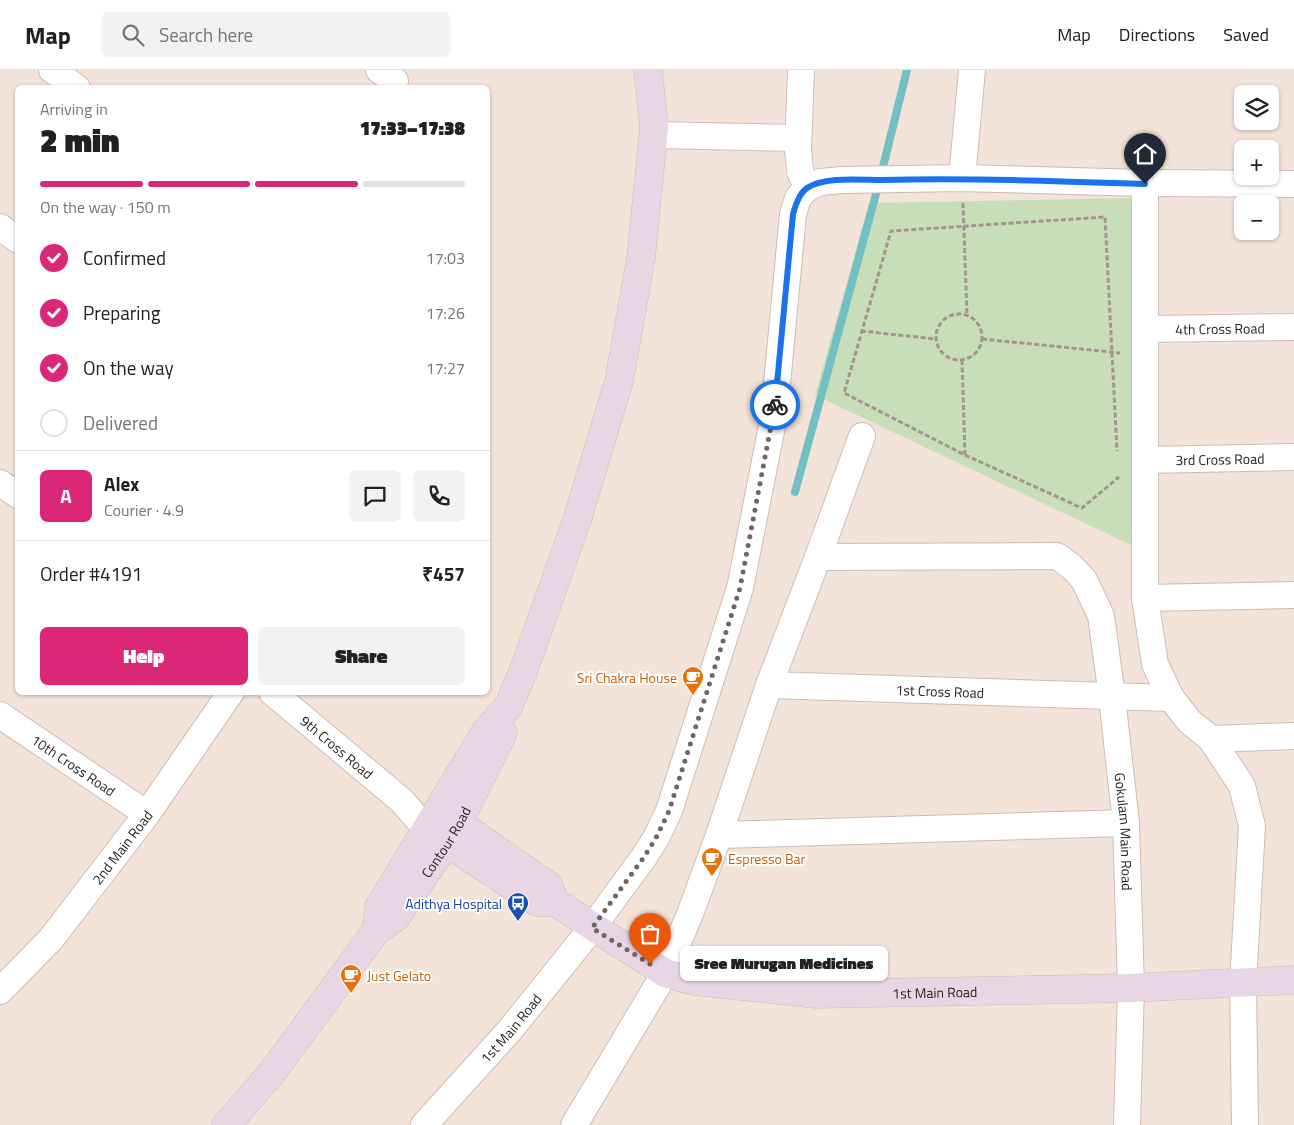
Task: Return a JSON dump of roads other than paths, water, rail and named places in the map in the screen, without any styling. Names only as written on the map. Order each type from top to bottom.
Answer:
[{"type":"main road","points":[[648,70],[654,127],[653,134]]},
{"type":"main road","name":"Contour Road","points":[[226,1125],[271,1074],[376,930],[396,917],[442,826],[486,731],[508,708],[523,672],[577,520],[619,381],[641,258],[653,134]]},
{"type":"main road","name":"1st Main Road","points":[[442,826],[549,886],[555,902],[592,928],[665,973],[694,981],[817,994],[1131,988],[1294,980]]},
{"type":"street","points":[[52,70],[73,85]]},
{"type":"street","points":[[800,70],[798,138],[800,171],[807,188]]},
{"type":"street","points":[[962,178],[972,70]]},
{"type":"street","points":[[653,134],[798,138]]},
{"type":"street","points":[[592,928],[644,857],[669,811],[740,588],[774,416],[793,214],[798,198],[807,188],[821,182],[842,180],[962,178],[1145,184],[1294,184]]},
{"type":"street","points":[[1145,184],[1145,598],[1155,664],[1139,697],[1189,721],[1211,739],[1242,786],[1252,826],[1243,982],[1245,1125]]},
{"type":"street","points":[[0,227],[15,238]]},
{"type":"street","name":"4th Cross Road","points":[[1145,329],[1294,327]]},
{"type":"street","points":[[574,1125],[665,973],[690,914],[719,835],[769,685],[862,436]]},
{"type":"street","name":"3rd Cross Road","points":[[1145,460],[1294,457]]},
{"type":"street","points":[[0,483],[15,493]]},
{"type":"street","name":"Gokulam Main Road","points":[[818,557],[1056,556],[1072,567],[1084,580],[1139,697],[1126,823],[1131,988],[1127,1125]]},
{"type":"street","points":[[1145,598],[1294,595]]},
{"type":"street","name":"1st Cross Road","points":[[769,685],[1139,697]]},
{"type":"street","name":"2nd Main Road","points":[[0,991],[51,939],[147,814],[229,695]]},
{"type":"street","name":"9th Cross Road","points":[[276,695],[402,801],[442,826]]},
{"type":"street","name":"10th Cross Road","points":[[3,722],[147,814]]},
{"type":"street","points":[[1211,739],[1294,736]]},
{"type":"street","points":[[719,835],[1126,823]]},
{"type":"street","name":"1st Main Road","points":[[424,1125],[510,1030],[592,928]]},
{"type":"waterway","points":[[795,492],[879,183],[907,70]]},
{"type":"place","name":"Sri Chakra House","points":[[693,696]]},
{"type":"place","name":"Espresso Bar","points":[[712,877]]},
{"type":"place","name":"Adithya Hospital","points":[[518,922]]},
{"type":"place","name":"Sree Murugan Medicines","points":[[650,964]]},
{"type":"place","name":"Just Gelato","points":[[351,994]]}]
